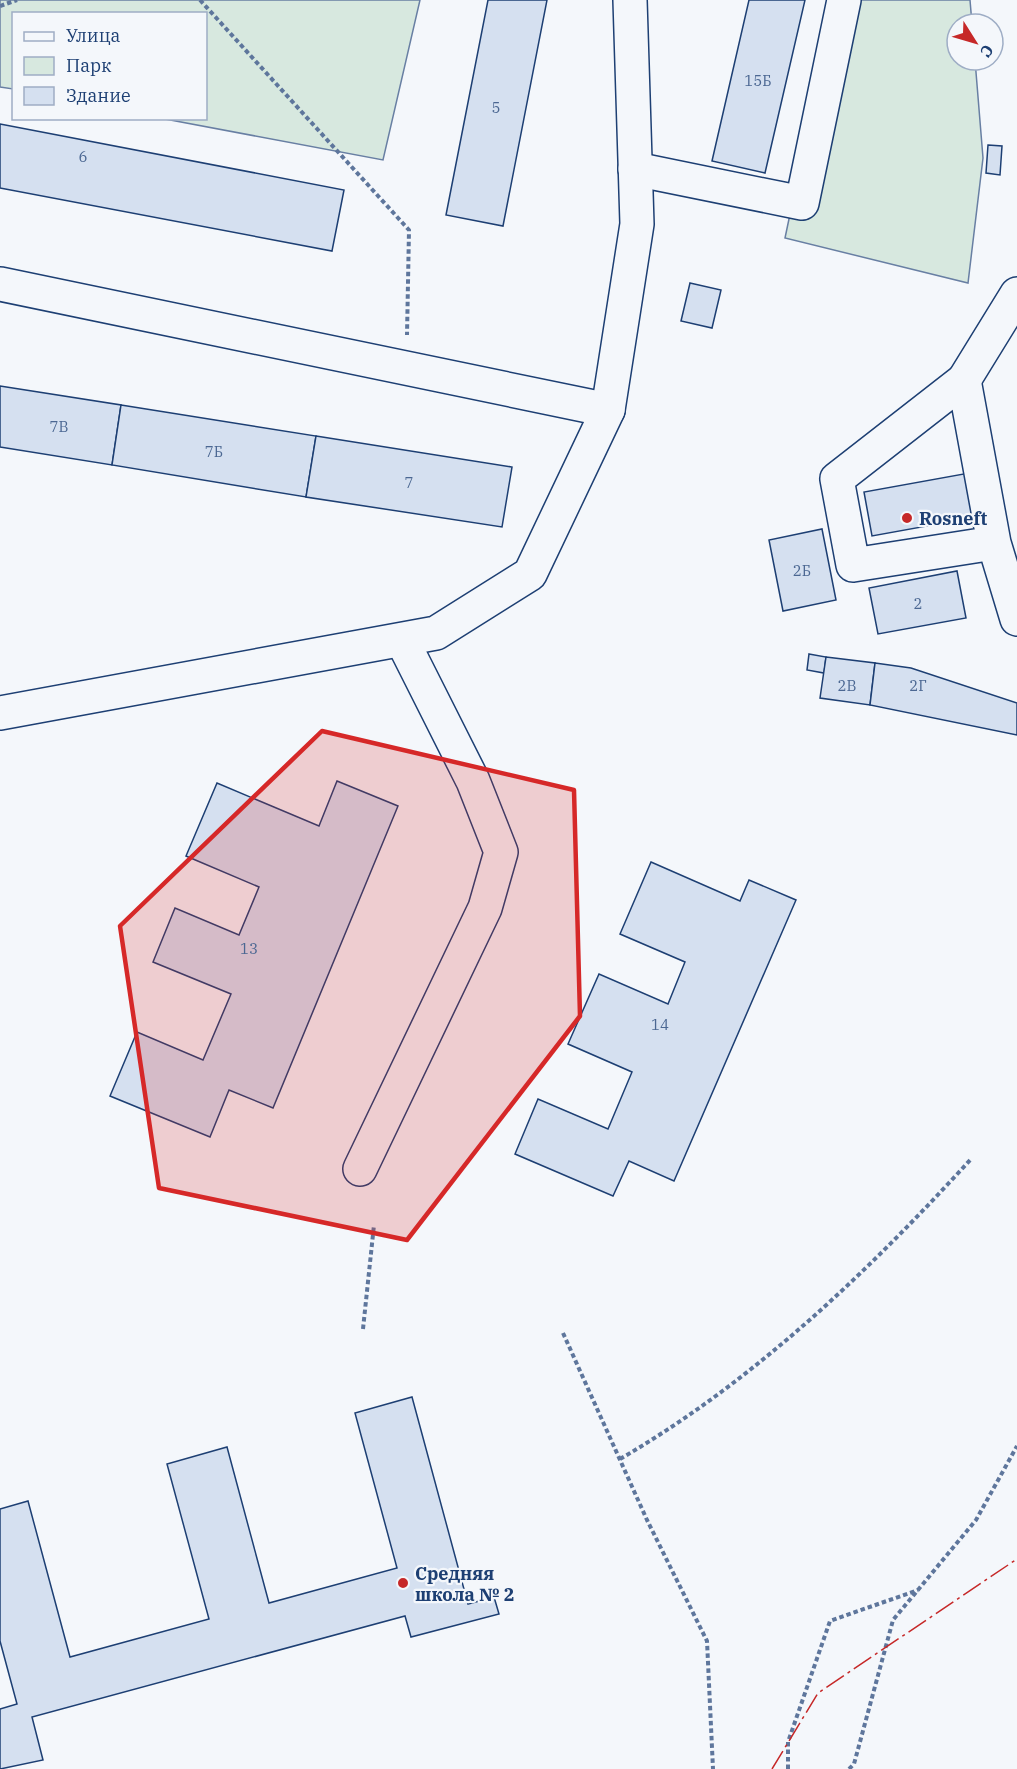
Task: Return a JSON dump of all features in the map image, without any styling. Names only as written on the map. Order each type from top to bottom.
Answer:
[{"type":"main road","points":[[0,713],[436,633],[530,574],[608,410],[637,224],[630,0]]},
{"type":"main road","points":[[635,169],[802,203],[844,0]]},
{"type":"main road","points":[[0,284],[608,410]]},
{"type":"main road","points":[[994,543],[853,565],[837,479],[963,380],[1017,294]]},
{"type":"main road","points":[[963,380],[994,543],[1017,619]]},
{"type":"main road","points":[[360,1169],[485,908],[501,852],[473,781],[402,640]]},
{"type":"path","points":[[0,6],[17,0]]},
{"type":"path","points":[[200,0],[409,230],[406,368]]},
{"type":"path","points":[[620,1459],[656,1438],[794,1334],[911,1226],[972,1158]]},
{"type":"path","points":[[363,1329],[374,1225]]},
{"type":"path","points":[[563,1333],[707,1641],[713,1769]]},
{"type":"path","points":[[849,1769],[854,1764],[893,1620],[976,1521],[1017,1446]]},
{"type":"path","points":[[788,1769],[788,1742],[830,1621],[918,1590]]},
{"type":"highlighted area","points":[[322,731],[574,790],[580,1016],[407,1240],[159,1188],[120,926]]},
{"type":"green space","points":[[0,0],[420,0],[383,160],[170,120],[207,120],[207,12],[12,12],[12,89],[0,87]]},
{"type":"green space","points":[[835,0],[970,0],[971,12],[945,12],[945,72],[976,72],[983,158],[968,283],[785,238]]},
{"type":"building","points":[[488,0],[547,0],[503,226],[446,215]]},
{"type":"building","points":[[749,0],[805,0],[765,173],[712,161]]},
{"type":"building","points":[[0,124],[344,190],[332,251],[0,188]]},
{"type":"building","points":[[988,145],[1002,146],[1000,175],[986,173]]},
{"type":"building","points":[[690,283],[721,290],[712,328],[681,321]]},
{"type":"building","points":[[0,386],[121,405],[112,465],[0,447]]},
{"type":"building","points":[[121,405],[316,436],[306,497],[112,465]]},
{"type":"building","points":[[316,436],[512,467],[502,527],[306,497]]},
{"type":"building","points":[[969,473],[977,517],[872,536],[864,492]]},
{"type":"building","points":[[822,529],[836,600],[783,611],[769,540]]},
{"type":"building","points":[[957,571],[966,618],[878,634],[869,588]]},
{"type":"building","points":[[809,654],[826,657],[824,673],[807,670]]},
{"type":"building","points":[[826,657],[875,663],[870,705],[820,698]]},
{"type":"building","points":[[875,663],[911,668],[1017,703],[1017,735],[870,705]]},
{"type":"building","points":[[337,781],[398,806],[273,1108],[229,1090],[210,1137],[110,1096],[137,1032],[203,1060],[231,994],[153,962],[175,908],[239,935],[259,887],[186,856],[217,783],[319,826]]},
{"type":"building","points":[[651,862],[740,901],[749,880],[796,900],[674,1181],[629,1161],[613,1196],[515,1154],[538,1099],[608,1129],[632,1072],[568,1044],[599,974],[668,1004],[685,962],[620,934]]},
{"type":"building","name":"Средняя школа № 2","points":[[412,1397],[468,1604],[494,1597],[499,1614],[411,1637],[405,1616],[32,1717],[43,1760],[0,1769],[0,1709],[17,1704],[0,1641],[0,1509],[28,1501],[70,1657],[209,1619],[167,1464],[227,1447],[269,1603],[397,1568],[355,1413]]},
{"type":"power","points":[[772,1769],[818,1693],[1017,1559]]},
{"type":"place","name":"Rosneft","points":[[907,518]]},
{"type":"place","name":"Средняя школа № 2","points":[[403,1583]]}]
